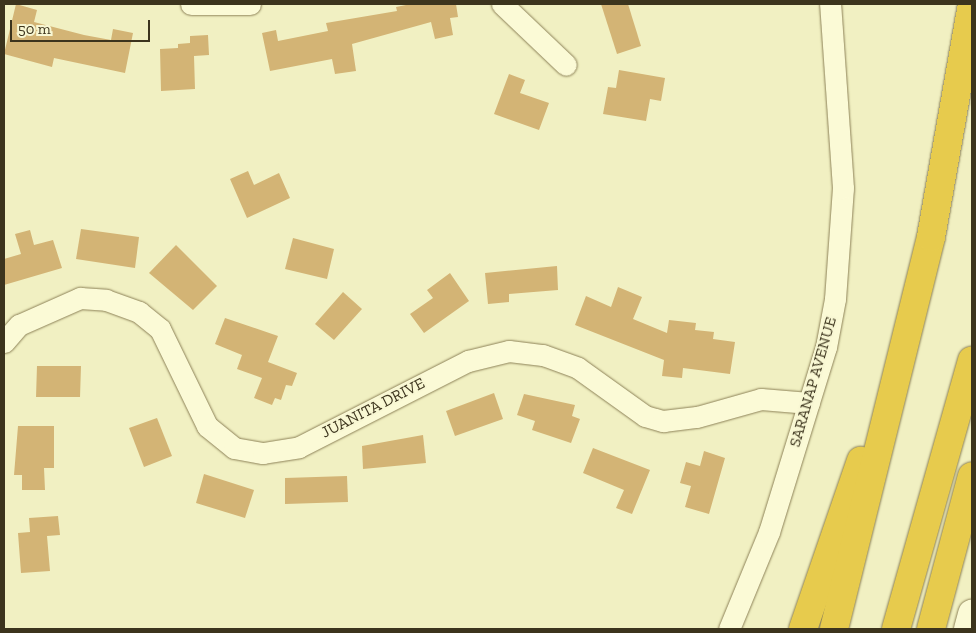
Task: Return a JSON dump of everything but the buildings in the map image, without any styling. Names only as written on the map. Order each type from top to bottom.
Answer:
[{"type":"highway","points":[[834,629],[913,316],[947,158],[972,4]]},
{"type":"highway","points":[[803,629],[913,316]]},
{"type":"highway","points":[[896,629],[931,517],[972,361]]},
{"type":"highway","points":[[931,629],[972,476]]},
{"type":"highway","points":[[914,629],[923,596],[931,517]]},
{"type":"street","points":[[191,4],[250,4]]},
{"type":"street","points":[[502,4],[566,66]]},
{"type":"street","name":"SARANAP AVENUE","points":[[729,629],[769,532],[808,402],[835,299],[842,188],[830,4]]},
{"type":"street","name":"JUANITA DRIVE","points":[[4,342],[19,325],[80,298],[106,300],[139,312],[160,329],[207,426],[234,448],[263,453],[299,447],[468,361],[509,351],[543,355],[578,368],[645,416],[663,421],[697,418],[761,399],[808,402]]},
{"type":"street","points":[[968,629],[972,614]]}]
